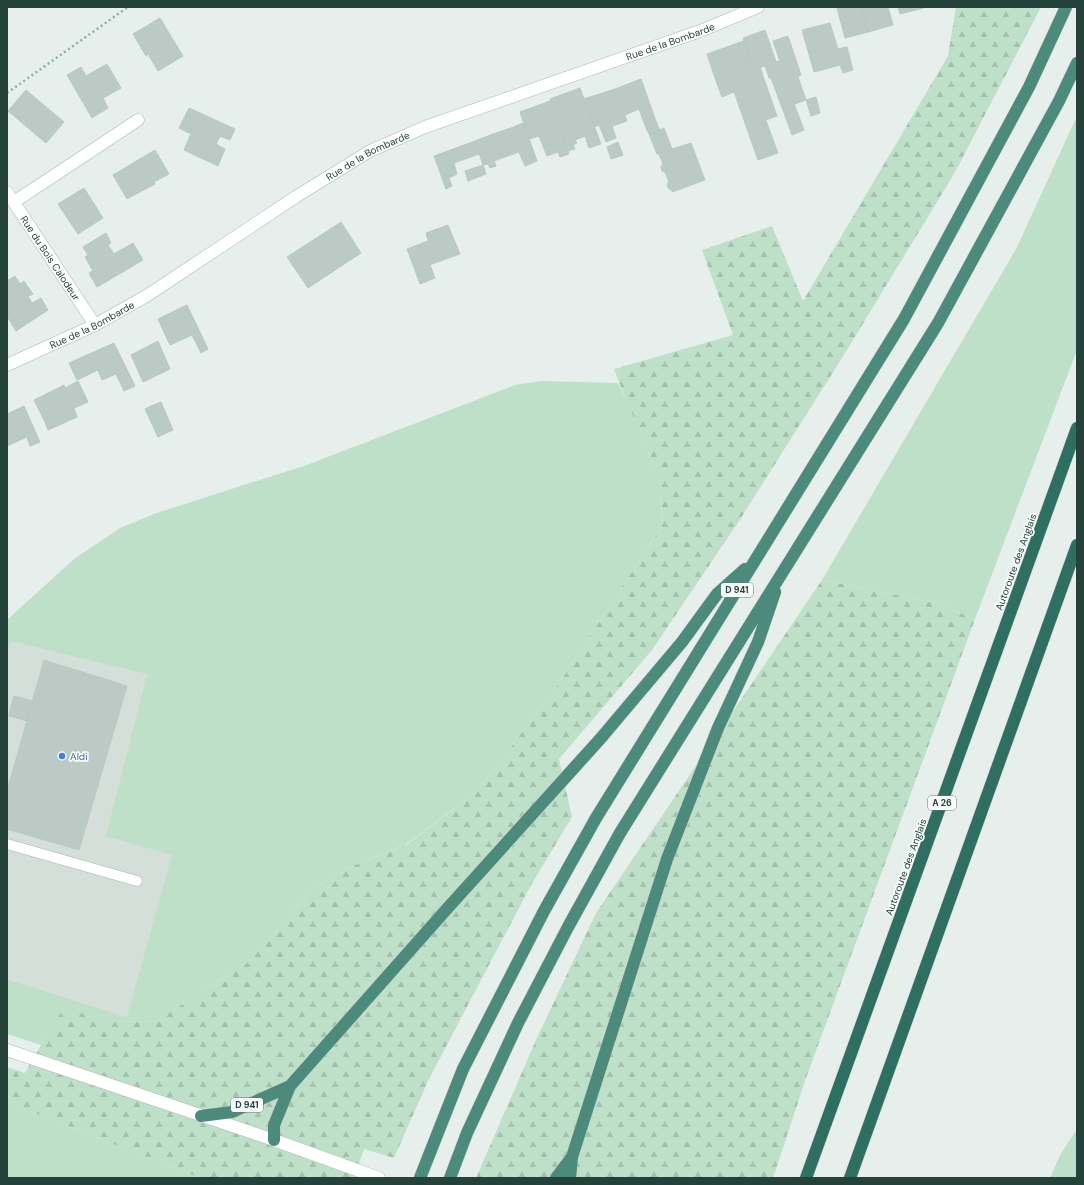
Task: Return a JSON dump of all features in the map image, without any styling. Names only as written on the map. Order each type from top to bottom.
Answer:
[{"type":"highway","name":"D 941","points":[[420,1178],[463,1069],[544,912],[596,818],[904,319],[1029,87],[1066,7]]},
{"type":"highway","name":"D 941","points":[[450,1178],[466,1133],[515,1030],[568,927],[620,833],[938,323],[1059,101],[1077,63]]},
{"type":"highway","name":"Autoroute des Anglais","points":[[806,1178],[1077,428]]},
{"type":"highway","points":[[850,1178],[1077,545]]},
{"type":"highway","name":"D 941","points":[[274,1140],[274,1125],[290,1086],[440,916],[601,738],[682,642],[717,594],[756,559]]},
{"type":"highway","name":"D 941","points":[[570,1178],[572,1157],[667,859],[718,728],[758,642],[781,573]]},
{"type":"highway","name":"D 941","points":[[201,1116],[232,1112],[290,1086]]},
{"type":"highway","name":"D 941","points":[[556,1178],[572,1157]]},
{"type":"street","name":"Rue de la Bombarde","points":[[7,365],[95,324],[148,295],[297,196],[370,151],[425,127],[703,30],[758,7]]},
{"type":"street","points":[[14,202],[138,120]]},
{"type":"street","name":"Rue du Bois Calodeur","points":[[7,192],[95,324]]},
{"type":"street","points":[[7,1050],[274,1140],[379,1178]]},
{"type":"lane","points":[[7,844],[137,881]]},
{"type":"path","points":[[7,93],[128,7]]},
{"type":"shaded area","points":[[304,466],[127,1017],[7,979],[7,623],[154,514]]},
{"type":"green space","points":[[956,7],[1041,7],[954,174],[842,358],[739,521],[652,650],[559,759],[572,817],[530,887],[428,1081],[394,1158],[364,1149],[354,1178],[200,1178],[7,1102],[7,1067],[25,1073],[63,1009],[119,1022],[156,1021],[250,961],[311,890],[353,866],[406,845],[478,791],[560,682],[662,526],[661,488],[640,429],[627,403],[614,369],[733,335],[702,250],[772,226],[803,301],[948,56]]},
{"type":"green space","points":[[1077,116],[1077,350],[975,619],[936,603],[822,580],[1016,249]]},
{"type":"green space","points":[[541,381],[618,383],[640,429],[661,488],[662,526],[560,682],[478,791],[405,845],[353,866],[311,890],[250,961],[156,1021],[119,1022],[63,1010],[41,1045],[7,1034],[7,979],[127,1017],[172,855],[106,836],[147,674],[11,641],[7,652],[7,620],[74,559],[120,528],[154,514],[304,466],[515,385]]},
{"type":"green space","points":[[822,580],[936,603],[975,619],[806,1078],[773,1178],[476,1178],[536,1040],[596,913]]},
{"type":"green space","points":[[7,1102],[200,1178],[7,1178]]},
{"type":"green space","points":[[1077,1129],[1077,1178],[1050,1178],[1060,1155]]},
{"type":"building","points":[[862,7],[868,32],[845,38],[837,8]]},
{"type":"building","points":[[862,7],[888,7],[893,25],[868,32]]},
{"type":"building","points":[[898,7],[924,7],[924,8],[900,14]]},
{"type":"building","points":[[160,18],[183,56],[158,71],[148,54],[146,56],[133,34]]},
{"type":"building","points":[[830,23],[838,49],[847,47],[853,70],[843,73],[840,65],[814,72],[802,30]]},
{"type":"building","points":[[765,30],[776,62],[754,70],[743,38]]},
{"type":"building","points":[[788,36],[801,75],[798,77],[806,100],[795,104],[773,41]]},
{"type":"building","points":[[744,41],[754,70],[760,67],[777,116],[766,120],[738,43]]},
{"type":"building","points":[[738,43],[758,99],[739,106],[728,74],[715,78],[707,54]]},
{"type":"building","points":[[779,61],[796,109],[784,113],[765,66]]},
{"type":"building","points":[[107,64],[121,88],[103,98],[108,108],[92,118],[67,75],[81,67],[86,76]]},
{"type":"building","points":[[728,74],[734,92],[722,97],[715,78]]},
{"type":"building","points":[[641,79],[657,124],[646,128],[639,109],[625,115],[615,89]]},
{"type":"building","points":[[580,88],[601,144],[589,148],[585,136],[575,140],[577,143],[573,145],[575,149],[568,151],[550,99]]},
{"type":"building","points":[[615,89],[627,121],[612,126],[616,138],[606,142],[599,125],[594,127],[584,99]]},
{"type":"building","points":[[26,90],[64,122],[46,143],[8,111]]},
{"type":"building","points":[[816,97],[820,113],[811,116],[806,100]]},
{"type":"building","points":[[758,99],[778,153],[758,160],[739,106]]},
{"type":"building","points":[[550,101],[569,154],[560,157],[558,152],[547,156],[539,136],[529,139],[520,112]]},
{"type":"building","points":[[189,108],[235,129],[230,140],[220,136],[216,144],[225,149],[218,166],[184,150],[191,134],[179,128]]},
{"type":"building","points":[[796,109],[804,130],[792,135],[784,113]]},
{"type":"building","points":[[523,123],[532,147],[519,152],[511,128]]},
{"type":"building","points":[[657,124],[660,130],[649,134],[646,128]]},
{"type":"building","points":[[511,128],[519,152],[502,158],[493,134]]},
{"type":"building","points":[[664,128],[672,149],[667,150],[660,130]]},
{"type":"building","points":[[660,130],[667,150],[672,149],[686,187],[672,192],[667,185],[669,182],[661,167],[663,164],[659,154],[657,154],[649,134]]},
{"type":"building","points":[[493,134],[502,158],[494,161],[496,166],[490,168],[488,164],[483,165],[475,141]]},
{"type":"building","points":[[475,141],[479,154],[454,163],[457,174],[449,178],[452,186],[446,189],[434,156]]},
{"type":"building","points":[[618,142],[623,155],[611,159],[607,147]]},
{"type":"building","points":[[691,143],[705,180],[686,187],[672,149]]},
{"type":"building","points":[[532,147],[537,161],[525,166],[519,152]]},
{"type":"building","points":[[155,150],[169,174],[154,182],[155,184],[127,199],[113,175]]},
{"type":"building","points":[[483,165],[486,174],[468,181],[465,171]]},
{"type":"building","points":[[84,188],[103,218],[78,234],[58,204]]},
{"type":"building","points":[[341,222],[361,253],[308,288],[287,257]]},
{"type":"building","points":[[448,225],[460,254],[415,270],[407,249],[428,241],[426,233]]},
{"type":"building","points":[[106,233],[111,243],[108,245],[114,254],[133,243],[143,260],[97,287],[89,273],[93,271],[85,257],[88,255],[83,247]]},
{"type":"building","points":[[430,265],[435,278],[420,284],[415,270]]},
{"type":"building","points":[[15,276],[20,284],[24,281],[33,294],[28,296],[32,303],[41,298],[48,310],[16,331],[7,316],[7,281]]},
{"type":"building","points":[[187,305],[208,349],[201,353],[192,335],[170,345],[158,319]]},
{"type":"building","points":[[158,341],[170,369],[143,382],[131,355]]},
{"type":"building","points":[[114,343],[135,386],[124,391],[116,374],[102,380],[98,370],[77,380],[69,363]]},
{"type":"building","points":[[78,381],[88,402],[74,408],[65,388]]},
{"type":"building","points":[[64,385],[74,408],[45,422],[34,400]]},
{"type":"building","points":[[161,402],[173,430],[164,434],[151,406]]},
{"type":"building","points":[[24,406],[40,442],[30,446],[27,437],[7,446],[7,414]]},
{"type":"building","points":[[151,406],[164,434],[158,437],[145,409]]},
{"type":"building","points":[[74,408],[77,417],[48,430],[45,422]]},
{"type":"building","name":"Aldi","points":[[44,660],[127,686],[79,850],[7,829],[7,791]]},
{"type":"building","points":[[14,696],[32,701],[27,721],[9,716]]},
{"type":"place","name":"Aldi","points":[[62,756]]}]
